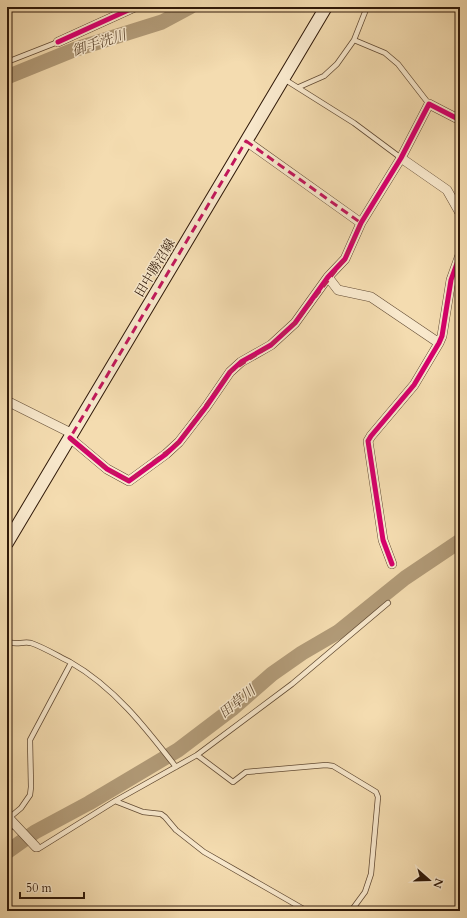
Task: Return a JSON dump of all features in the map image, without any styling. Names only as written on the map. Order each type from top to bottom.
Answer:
[{"type":"main road","name":"田中勝沼線","points":[[7,543],[326,7]]},
{"type":"street","points":[[58,42],[135,7]]},
{"type":"street","points":[[7,401],[72,436],[107,469],[129,481],[180,442],[230,372],[241,362],[271,345],[295,323],[328,277],[345,259],[361,223],[401,158],[428,104],[460,120]]},
{"type":"street","points":[[246,141],[361,223]]},
{"type":"street","points":[[401,158],[447,190],[460,213]]},
{"type":"street","points":[[392,564],[383,540],[368,441],[414,385],[439,343],[442,336],[451,280],[460,255]]},
{"type":"street","points":[[328,277],[338,290],[371,297],[439,343]]},
{"type":"street","points":[[9,818],[36,847]]},
{"type":"lane","points":[[299,87],[324,76],[337,64],[354,40],[367,7]]},
{"type":"lane","points":[[354,40],[385,53],[398,64],[428,104]]},
{"type":"lane","points":[[7,62],[58,42]]},
{"type":"lane","points":[[283,78],[354,123],[401,158]]},
{"type":"lane","points":[[36,847],[38,849],[115,801],[197,755],[292,684],[388,603]]},
{"type":"lane","points":[[7,641],[10,643],[30,643],[71,663],[108,689],[137,718],[162,747],[175,766]]},
{"type":"lane","points":[[9,818],[21,808],[30,795],[32,787],[30,740],[71,663]]},
{"type":"lane","points":[[197,755],[233,782],[246,772],[326,765],[333,766],[376,792],[378,797],[372,874],[365,892],[351,911]]},
{"type":"lane","points":[[115,801],[143,812],[161,814],[165,816],[176,830],[204,852],[307,911]]},
{"type":"highlighted area","points":[[246,141],[361,223],[345,259],[295,323],[271,345],[230,372],[179,442],[129,481],[107,469],[70,438]]},
{"type":"waterway","name":"御手洗川","points":[[7,77],[76,49],[162,22],[190,7]]},
{"type":"waterway","name":"田草川","points":[[7,852],[35,832],[89,803],[178,750],[232,709],[272,674],[302,653],[338,632],[405,578],[460,541]]},
{"type":"waterway","points":[[7,828],[16,829]]},
{"type":"waterway","points":[[23,830],[35,832]]},
{"type":"cycle path","points":[[58,42],[135,7]]},
{"type":"cycle path","points":[[70,438],[107,469],[129,481],[166,454],[179,442],[206,407],[230,372],[241,362],[271,345],[295,323],[328,277],[345,259],[361,223],[401,158],[429,104],[460,120]]},
{"type":"cycle path","points":[[392,564],[383,540],[368,441],[414,385],[439,343],[442,336],[451,280],[460,255]]}]
